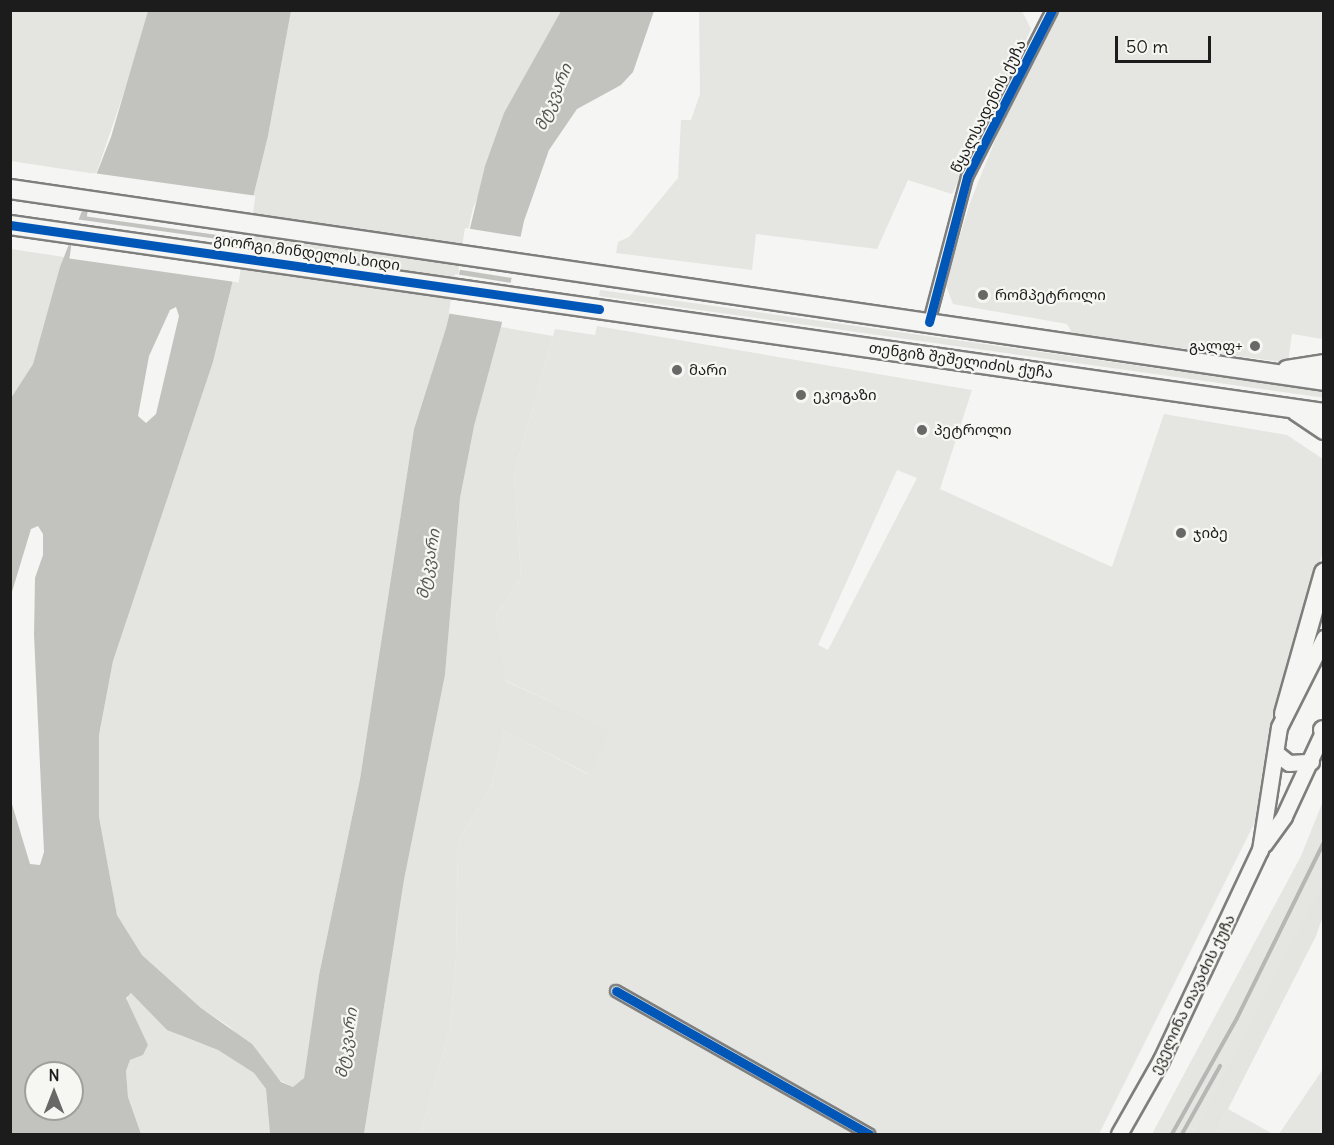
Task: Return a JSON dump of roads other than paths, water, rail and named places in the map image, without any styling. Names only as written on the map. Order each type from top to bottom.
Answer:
[{"type":"main road","name":"გიორგი მინდელის ხიდი","points":[[10,189],[929,322]]},
{"type":"main road","name":"გიორგი მინდელის ხიდი","points":[[10,225],[599,309]]},
{"type":"main road","name":"თენგიზ შეშელიძის ქუჩა","points":[[599,309],[1323,413]]},
{"type":"main road","points":[[929,322],[1323,381]]},
{"type":"main road","points":[[1270,373],[1323,364]]},
{"type":"main road","points":[[1290,407],[1323,430]]},
{"type":"main road","points":[[1284,714],[1323,573]]},
{"type":"main road","name":"ეველინა თავაძის ქუჩა","points":[[1260,850],[1284,714],[1323,638]]},
{"type":"main road","name":"ეველინა თავაძის ქუჩა","points":[[1119,1134],[1166,1051],[1260,850],[1284,816],[1311,762],[1323,730]]},
{"type":"main road","points":[[1276,753],[1289,763],[1311,762]]},
{"type":"street","name":"წყალსადენის ქუჩა","points":[[929,322],[967,177],[1052,10]]},
{"type":"street","points":[[616,991],[869,1134]]},
{"type":"water","name":"მტკვარი","points":[[148,11],[291,11],[268,136],[213,362],[113,661],[99,735],[99,817],[117,915],[142,955],[201,1008],[252,1044],[281,1082],[293,1087],[304,1078],[319,975],[360,779],[414,429],[446,328],[485,166],[504,113],[561,11],[654,11],[633,72],[621,85],[577,109],[549,150],[524,221],[501,327],[474,426],[460,498],[445,675],[404,880],[364,1134],[270,1134],[266,1089],[254,1073],[218,1050],[167,1030],[131,993],[126,998],[148,1045],[143,1055],[130,1060],[126,1071],[128,1097],[141,1134],[11,1134],[11,801],[30,864],[40,865],[44,852],[34,635],[35,578],[43,555],[43,534],[38,526],[31,529],[11,595],[11,398],[33,364],[60,267],[111,137]],"holes":[[[176,307],[179,316],[156,414],[146,423],[138,416],[149,356],[170,310]]]},
{"type":"railway","points":[[1172,1134],[1237,1018],[1324,842]]},
{"type":"railway","points":[[1182,1134],[1220,1066]]},
{"type":"place","name":"რომპეტროლი","points":[[983,295]]},
{"type":"place","name":"გალფ+","points":[[1255,346]]},
{"type":"place","name":"მარი","points":[[677,370]]},
{"type":"place","name":"ეკოგაზი","points":[[801,395]]},
{"type":"place","name":"პეტროლი","points":[[922,430]]},
{"type":"place","name":"ჯიბე","points":[[1181,533]]}]
